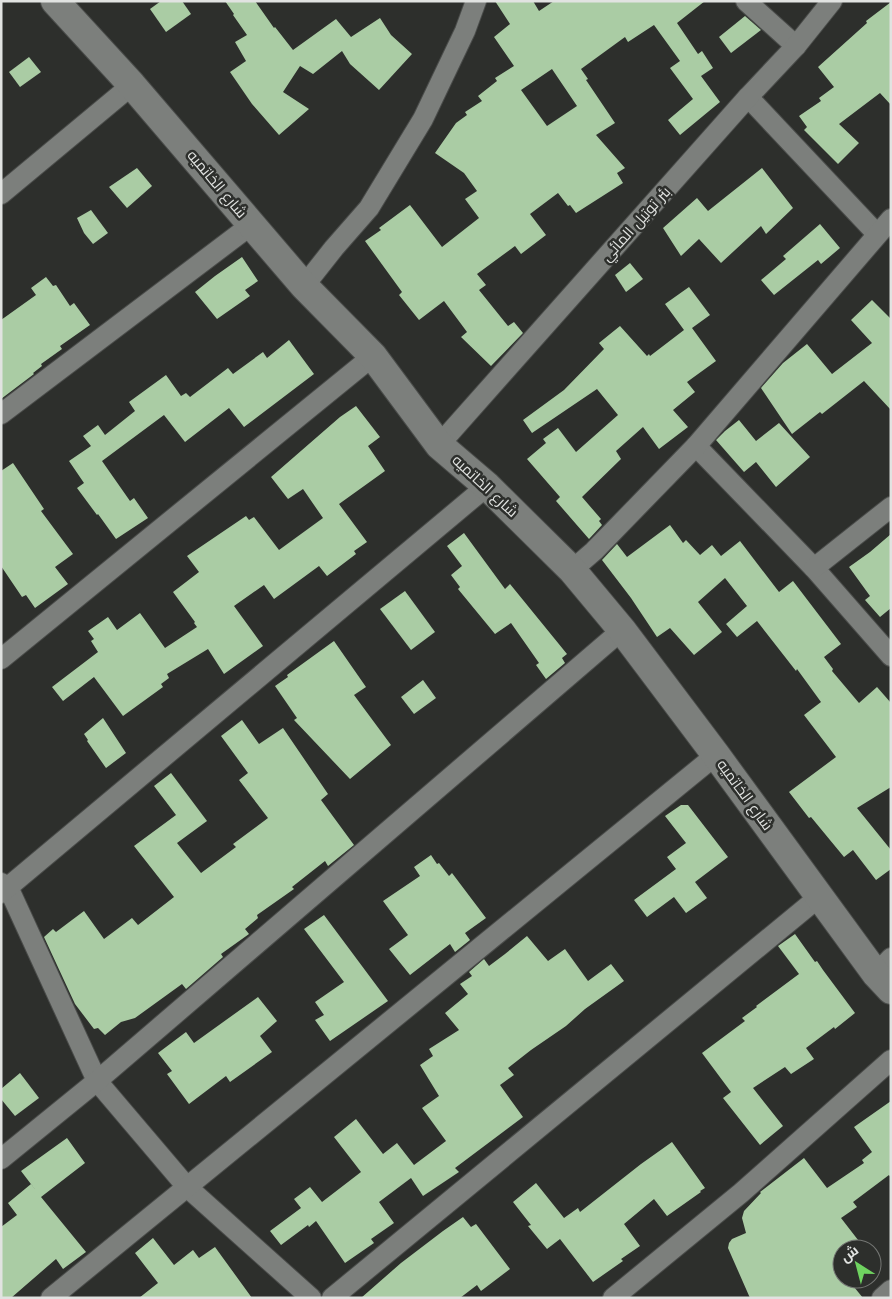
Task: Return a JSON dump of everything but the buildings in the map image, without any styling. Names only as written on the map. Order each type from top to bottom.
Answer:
[{"type":"street","name":"شارع الخاتميه","points":[[55,1],[132,85],[304,286],[373,356],[439,445],[486,486],[572,570],[622,630],[819,897],[886,974]]},
{"type":"street","points":[[304,286],[369,208],[423,119],[465,31],[476,1]]},
{"type":"street","points":[[746,1],[796,46]]},
{"type":"street","name":"بئر توتيل المائي","points":[[439,445],[748,97],[796,46],[832,1]]},
{"type":"street","points":[[1,194],[132,85]]},
{"type":"street","points":[[748,97],[877,234]]},
{"type":"street","points":[[572,570],[594,551],[696,446],[891,219]]},
{"type":"street","points":[[1,414],[251,225]]},
{"type":"street","points":[[1,659],[373,356]]},
{"type":"street","points":[[696,446],[814,568],[891,656]]},
{"type":"street","points":[[311,1298],[187,1187],[97,1080],[4,888],[486,486]]},
{"type":"street","points":[[814,568],[891,507]]},
{"type":"street","points":[[1,1159],[97,1080],[622,630]]},
{"type":"street","points":[[51,1298],[716,755]]},
{"type":"street","points":[[332,1298],[819,897]]},
{"type":"street","points":[[613,1298],[741,1193],[891,1060]]},
{"type":"street","points":[[882,1298],[891,1290]]}]
